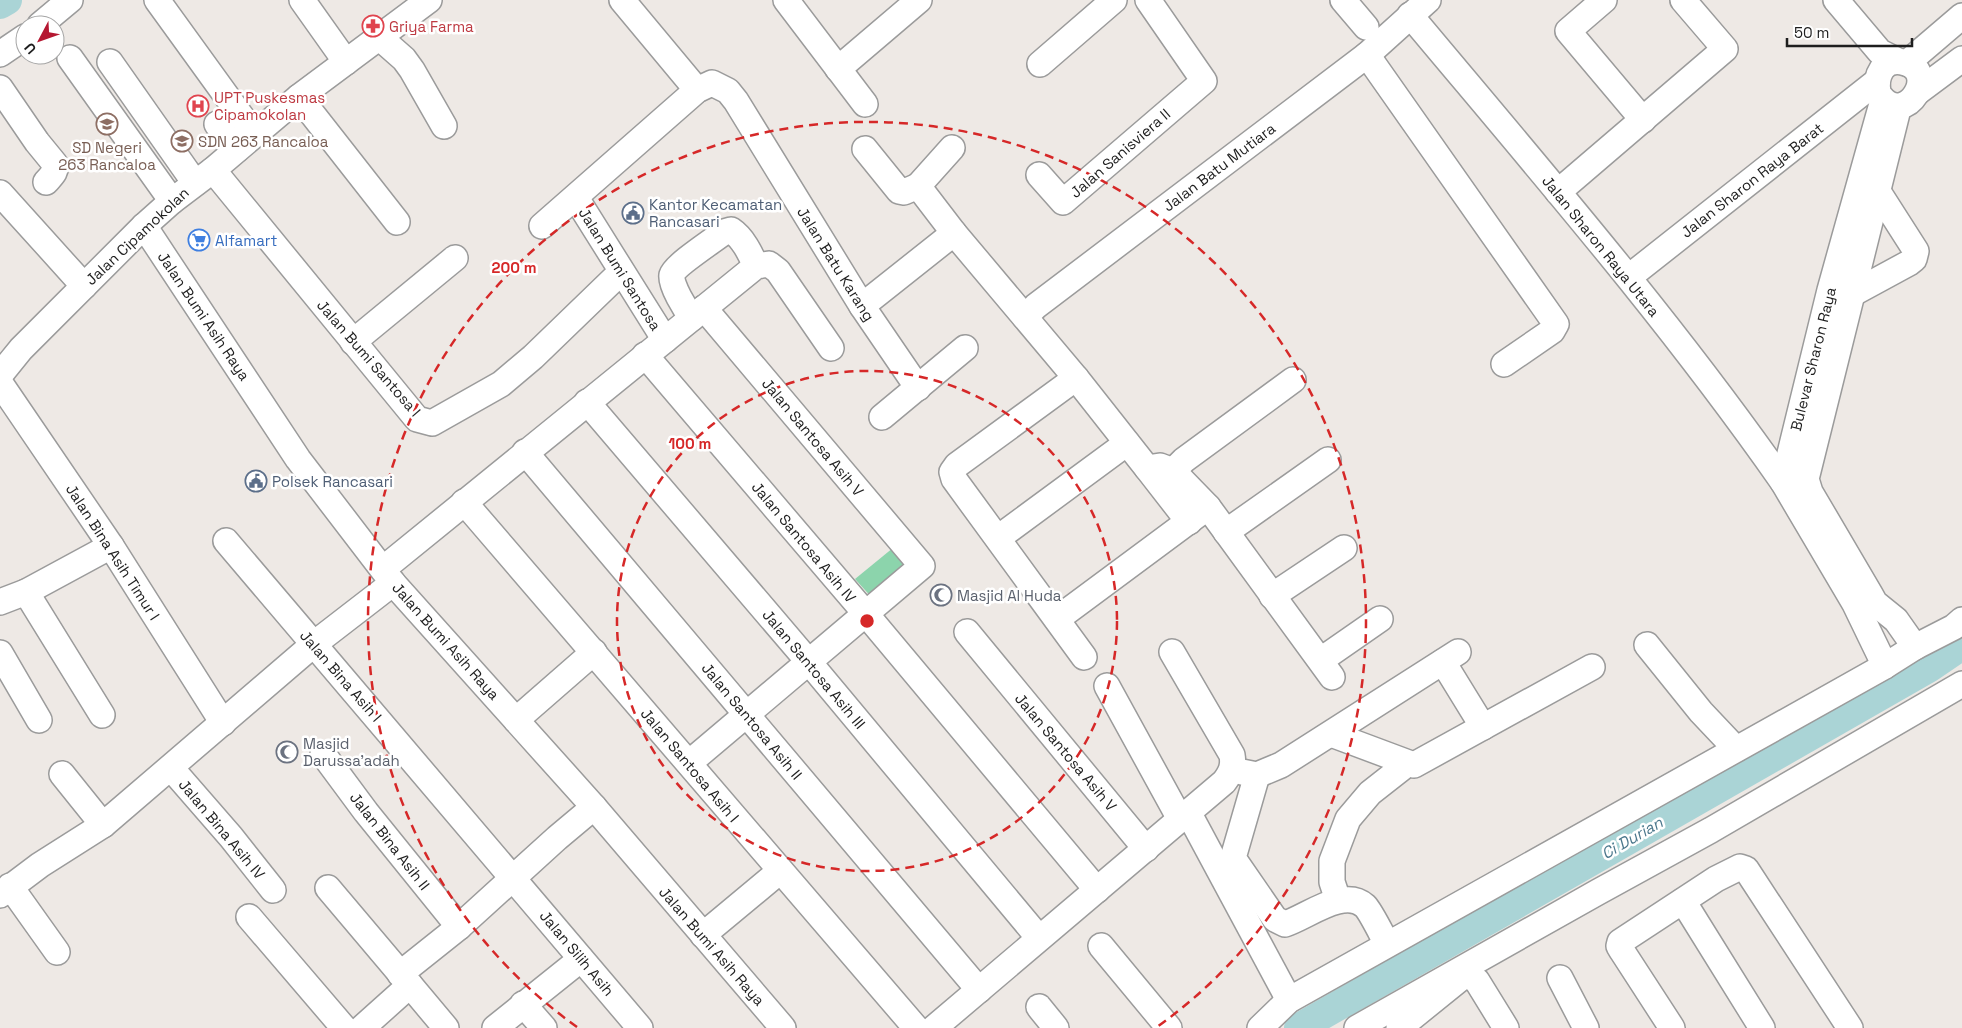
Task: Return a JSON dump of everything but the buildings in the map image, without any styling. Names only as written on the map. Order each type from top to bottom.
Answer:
[{"type":"street","points":[[52,15],[70,0]]},
{"type":"street","points":[[157,0],[245,142]]},
{"type":"street","points":[[302,0],[346,62]]},
{"type":"street","points":[[542,226],[697,90],[622,0]]},
{"type":"street","points":[[786,0],[866,104]]},
{"type":"street","points":[[838,69],[918,0]]},
{"type":"street","points":[[1040,64],[1114,0]]},
{"type":"street","name":"Jalan Sanisviera II","points":[[1039,175],[1063,202],[1204,81],[1148,0]]},
{"type":"street","points":[[1343,0],[1366,27]]},
{"type":"street","points":[[1604,0],[1568,31],[1643,120]]},
{"type":"street","points":[[1558,192],[1725,49],[1684,0]]},
{"type":"street","points":[[1836,0],[1885,79],[1912,101],[1919,91],[1962,59]]},
{"type":"street","name":"Jalan Cipamokolan","points":[[0,375],[21,349],[144,226],[172,201],[298,97],[424,2]]},
{"type":"street","name":"Jalan Batu Mutiara","points":[[1025,317],[1036,306],[1367,55],[1419,8]]},
{"type":"street","name":"Jalan Sharon Raya Utara","points":[[1419,8],[1558,192],[1628,277],[1750,435],[1783,482]]},
{"type":"street","name":"Jalan Sharon Raya Barat","points":[[1628,277],[1885,79],[1962,16]]},
{"type":"street","points":[[379,37],[404,59],[444,126]]},
{"type":"street","points":[[0,54],[15,44]]},
{"type":"street","points":[[1367,55],[1556,324],[1552,331],[1504,364]]},
{"type":"street","points":[[70,58],[172,201]]},
{"type":"street","name":"Jalan Bumi Santosa I","points":[[110,62],[204,176],[353,342],[417,419],[432,423],[501,384],[533,357],[621,272]]},
{"type":"street","name":"Bulevar Sharon Raya","points":[[1840,293],[1877,190],[1885,79]]},
{"type":"street","name":"Bulevar Sharon Raya","points":[[1841,560],[1783,482],[1805,437],[1840,293],[1885,79]]},
{"type":"street","name":"Jalan Batu Karang","points":[[697,90],[712,83],[728,91],[736,101],[862,306],[918,388]]},
{"type":"street","points":[[0,88],[36,142],[55,164],[54,174],[46,182]]},
{"type":"street","points":[[298,97],[397,222]]},
{"type":"street","points":[[217,124],[245,142]]},
{"type":"street","points":[[865,149],[899,191],[904,192],[918,186],[952,148]]},
{"type":"street","points":[[918,186],[954,233],[1076,378],[1147,468],[1198,515],[1226,532],[1326,669],[1380,619]]},
{"type":"street","points":[[1840,293],[1909,263],[1916,255],[1916,251],[1877,190]]},
{"type":"street","points":[[0,193],[84,286]]},
{"type":"street","name":"Jalan Bumi Santosa","points":[[576,198],[664,340]]},
{"type":"street","name":"Jalan Bumi Asih Raya","points":[[144,226],[298,458],[388,576],[594,807],[783,1028]]},
{"type":"street","name":"Jalan Santosa Asih V","points":[[756,266],[737,233],[731,230],[724,232],[679,266],[672,274],[672,279],[681,301],[698,313],[922,566],[866,614]]},
{"type":"street","points":[[862,306],[954,233]]},
{"type":"street","points":[[353,342],[455,258]]},
{"type":"street","points":[[57,952],[5,891],[46,861],[103,825],[314,644],[464,502],[756,266],[769,264],[778,271],[830,348]]},
{"type":"street","points":[[882,417],[965,348]]},
{"type":"street","name":"Jalan Santosa Asih IV","points":[[644,355],[866,614],[1097,890]]},
{"type":"street","points":[[1076,378],[957,465],[952,472],[954,479],[1084,657]]},
{"type":"street","points":[[1173,471],[1184,460],[1293,380]]},
{"type":"street","name":"Jalan Bina Asih Timur I","points":[[0,383],[111,546],[223,723]]},
{"type":"street","name":"Jalan Santosa Asih III","points":[[587,402],[808,661],[1040,938]]},
{"type":"street","points":[[1750,435],[1805,437]]},
{"type":"street","name":"Bulevar Sharon Raya","points":[[1805,437],[1806,479],[1810,492],[1841,560],[1865,604],[1884,666]]},
{"type":"street","points":[[998,538],[1127,443]]},
{"type":"street","name":"Jalan Santosa Asih II","points":[[525,452],[979,990]]},
{"type":"street","points":[[1226,532],[1328,460]]},
{"type":"street","points":[[1147,468],[1160,466],[1173,471],[1198,515]]},
{"type":"street","name":"Jalan Santosa Asih I","points":[[464,502],[916,1028]]},
{"type":"street","points":[[1057,619],[1198,515]]},
{"type":"street","name":"Jalan Bina Asih I","points":[[226,541],[514,879]]},
{"type":"street","points":[[0,602],[26,592],[111,546]]},
{"type":"street","points":[[1272,596],[1344,548]]},
{"type":"street","points":[[26,592],[102,715]]},
{"type":"street","points":[[1865,604],[1896,620],[1915,647]]},
{"type":"street","points":[[689,763],[866,614]]},
{"type":"street","points":[[1260,1028],[1288,1000],[1915,647],[1954,627],[1962,620]]},
{"type":"street","name":"Jalan Santosa Asih V","points":[[967,632],[1146,848]]},
{"type":"street","points":[[1647,645],[1701,712],[1736,749]]},
{"type":"street","points":[[516,720],[594,652]]},
{"type":"street","points":[[934,1028],[1224,782],[1233,768],[1232,755],[1172,652]]},
{"type":"street","points":[[0,653],[38,720]]},
{"type":"street","points":[[1233,768],[1245,774],[1257,776],[1281,765],[1450,657],[1483,727]]},
{"type":"street","points":[[1331,734],[1414,765],[1421,763],[1592,667]]},
{"type":"street","points":[[1357,1028],[1711,830],[1962,684]]},
{"type":"street","points":[[1106,686],[1184,816],[1288,1000]]},
{"type":"street","name":"Jalan Bina Asih II","points":[[323,754],[366,812],[458,927]]},
{"type":"street","points":[[1338,900],[1332,882],[1332,861],[1348,819],[1370,793],[1408,764]]},
{"type":"street","name":"Jalan Bina Asih IV","points":[[171,768],[231,837],[273,890]]},
{"type":"street","points":[[62,774],[103,825]]},
{"type":"street","points":[[1257,776],[1233,858],[1275,918],[1285,924],[1338,900],[1351,899],[1366,906],[1387,944]]},
{"type":"street","points":[[362,1028],[405,980],[458,927],[594,807]]},
{"type":"street","points":[[1672,1028],[1624,955],[1620,942],[1716,879],[1740,867],[1746,869],[1850,1028]]},
{"type":"street","points":[[703,935],[780,871]]},
{"type":"street","name":"Jalan Silih Asih","points":[[514,879],[640,1028]]},
{"type":"street","points":[[328,888],[446,1028]]},
{"type":"street","points":[[1683,901],[1762,1028]]},
{"type":"street","points":[[249,917],[344,1028]]},
{"type":"street","points":[[1101,946],[1158,1024]]},
{"type":"street","points":[[495,1028],[581,959]]},
{"type":"street","points":[[1408,1025],[1462,977],[1470,976],[1477,980],[1506,1028]]},
{"type":"street","points":[[1560,978],[1586,1028]]},
{"type":"street","points":[[523,1004],[544,1028]]},
{"type":"street","points":[[1039,1007],[1056,1028]]},
{"type":"green space","points":[[899,543],[917,565],[874,600],[855,579]]},
{"type":"waterway","points":[[0,4],[7,0]]},
{"type":"waterway","name":"Ci Durian","points":[[1299,1028],[1930,667],[1962,645]]},
{"type":"place","name":"Griya Farma","points":[[373,26]]},
{"type":"place","name":"UPT Puskesmas Cipamokolan","points":[[198,106]]},
{"type":"place","name":"SD Negeri 263 Rancaloa","points":[[107,124]]},
{"type":"place","name":"SDN 263 Rancaloa","points":[[182,141]]},
{"type":"place","name":"Kantor Kecamatan Rancasari","points":[[633,213]]},
{"type":"place","name":"Alfamart","points":[[199,240]]},
{"type":"place","name":"Polsek Rancasari","points":[[256,481]]},
{"type":"place","name":"Masjid Al Huda","points":[[941,595]]},
{"type":"place","name":"Masjid Darussa'adah","points":[[287,752]]}]
